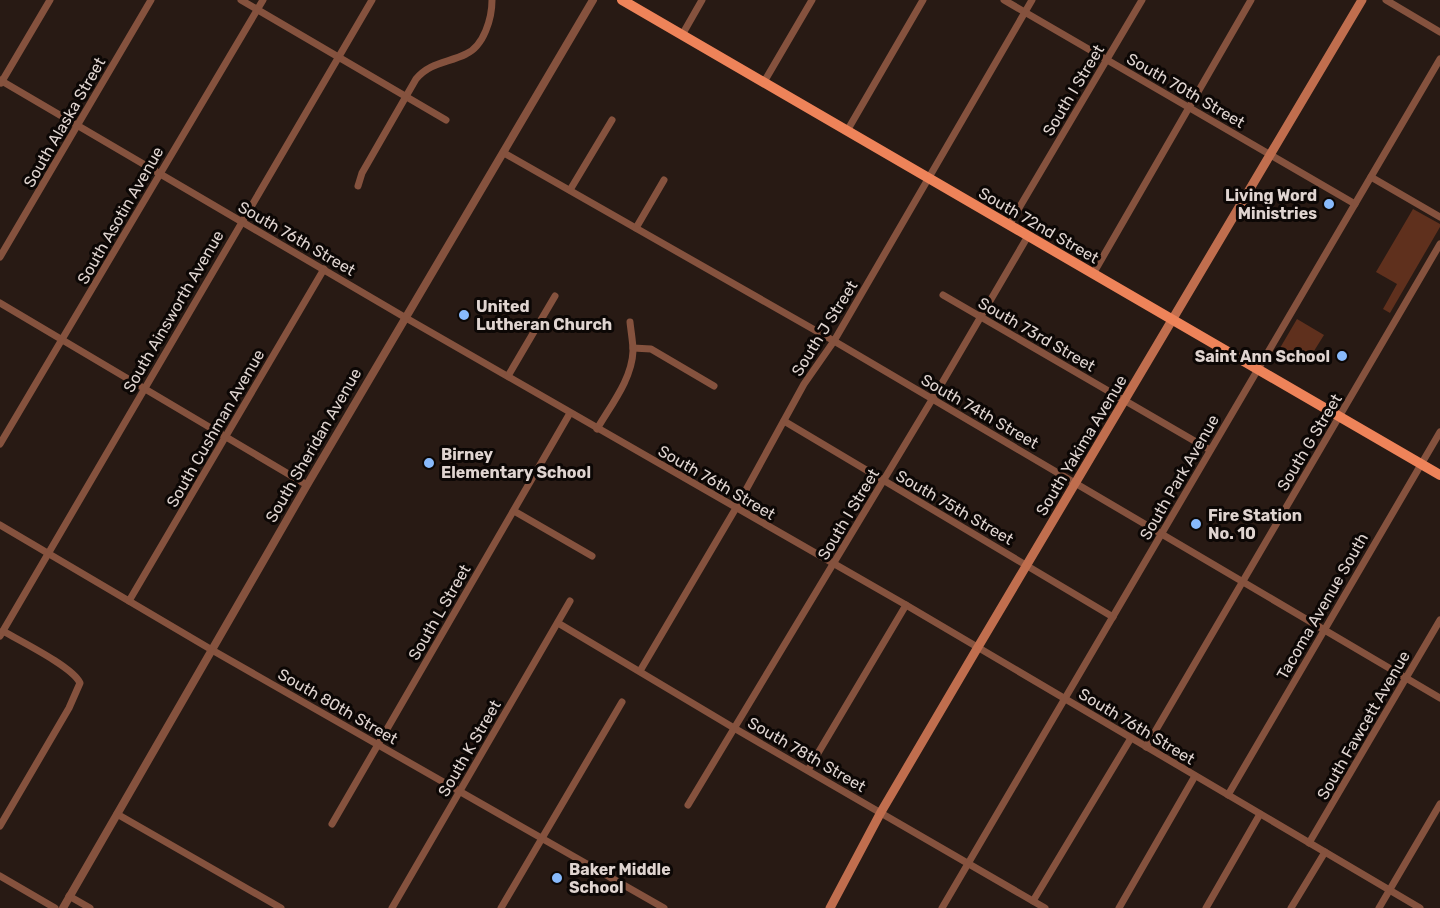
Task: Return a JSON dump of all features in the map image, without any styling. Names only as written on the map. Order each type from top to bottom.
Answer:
[{"type":"main road","name":"South 72nd Street","points":[[622,0],[1440,476]]},
{"type":"main road","name":"South Yakima Avenue","points":[[830,908],[881,812],[1362,0]]},
{"type":"street","points":[[1,82],[50,0]]},
{"type":"street","name":"South Alaska Street","points":[[0,257],[151,0]]},
{"type":"street","points":[[241,0],[446,120]]},
{"type":"street","name":"South Asotin Avenue","points":[[0,444],[263,0]]},
{"type":"street","name":"South Ainsworth Avenue","points":[[2,633],[372,0]]},
{"type":"street","points":[[358,186],[362,173],[405,97],[422,72],[445,60],[472,51],[488,25],[492,0]]},
{"type":"street","name":"South Sheridan Avenue","points":[[63,908],[307,485],[593,0]]},
{"type":"street","points":[[682,35],[702,0]]},
{"type":"street","points":[[764,82],[812,0]]},
{"type":"street","points":[[847,131],[923,0]]},
{"type":"street","name":"South 70th Street","points":[[1004,0],[1355,204]]},
{"type":"street","name":"South J Street","points":[[640,671],[736,508],[804,384],[834,341],[1032,0]]},
{"type":"street","name":"South I Street","points":[[1009,225],[1142,0]]},
{"type":"street","points":[[1093,274],[1251,0]]},
{"type":"street","points":[[1386,0],[1440,32]]},
{"type":"street","name":"South Park Avenue","points":[[942,908],[1440,60]]},
{"type":"street","name":"South 76th Street","points":[[1,82],[597,429],[906,605],[1420,908]]},
{"type":"street","points":[[570,190],[612,120]]},
{"type":"street","name":"South 74th Street","points":[[504,153],[834,341],[1440,698]]},
{"type":"street","points":[[1371,177],[1440,217]]},
{"type":"street","points":[[636,228],[664,180]]},
{"type":"street","name":"South I Street","points":[[688,805],[933,399],[1028,236]]},
{"type":"street","name":"South G Street","points":[[1146,747],[1440,244]]},
{"type":"street","name":"South Cushman Avenue","points":[[129,601],[324,269]]},
{"type":"street","name":"South 73rd Street","points":[[943,295],[1210,450]]},
{"type":"street","points":[[508,376],[555,296]]},
{"type":"street","points":[[0,303],[307,485]]},
{"type":"street","points":[[597,429],[627,375],[633,348],[630,322]]},
{"type":"street","points":[[633,348],[651,349],[714,386]]},
{"type":"street","name":"South L Street","points":[[332,824],[570,413]]},
{"type":"street","name":"South 75th Street","points":[[784,421],[1113,617]]},
{"type":"street","name":"Tacoma Avenue South","points":[[1228,795],[1440,432]]},
{"type":"street","points":[[514,511],[592,556]]},
{"type":"street","name":"South 80th Street","points":[[0,525],[212,650],[664,908]]},
{"type":"street","name":"South K Street","points":[[392,908],[570,602]]},
{"type":"street","points":[[808,770],[906,605]]},
{"type":"street","name":"South Fawcett Avenue","points":[[1309,843],[1440,620]]},
{"type":"street","name":"South 78th Street","points":[[558,623],[1045,908]]},
{"type":"street","points":[[0,826],[69,708],[80,682],[66,668],[2,633]]},
{"type":"street","points":[[501,908],[622,702]]},
{"type":"street","points":[[1035,904],[1131,738]]},
{"type":"street","points":[[1119,908],[1195,776]]},
{"type":"street","points":[[1379,908],[1440,804]]},
{"type":"street","points":[[117,814],[281,908]]},
{"type":"street","points":[[1206,908],[1260,814]]},
{"type":"street","points":[[1291,908],[1325,852]]},
{"type":"street","points":[[0,876],[55,908]]},
{"type":"street","points":[[69,896],[90,908]]},
{"type":"shaded area","points":[[1413,209],[1440,224],[1440,227],[1390,313],[1383,309],[1397,284],[1376,272]]},
{"type":"shaded area","points":[[1297,319],[1324,335],[1309,359],[1302,355],[1299,359],[1280,348]]},
{"type":"place","name":"Living Word Ministries","points":[[1329,204]]},
{"type":"place","name":"United Lutheran Church","points":[[464,315]]},
{"type":"place","name":"Saint Ann School","points":[[1342,356]]},
{"type":"place","name":"Birney Elementary School","points":[[429,463]]},
{"type":"place","name":"Fire Station No. 10","points":[[1196,524]]},
{"type":"place","name":"Baker Middle School","points":[[557,878]]}]
